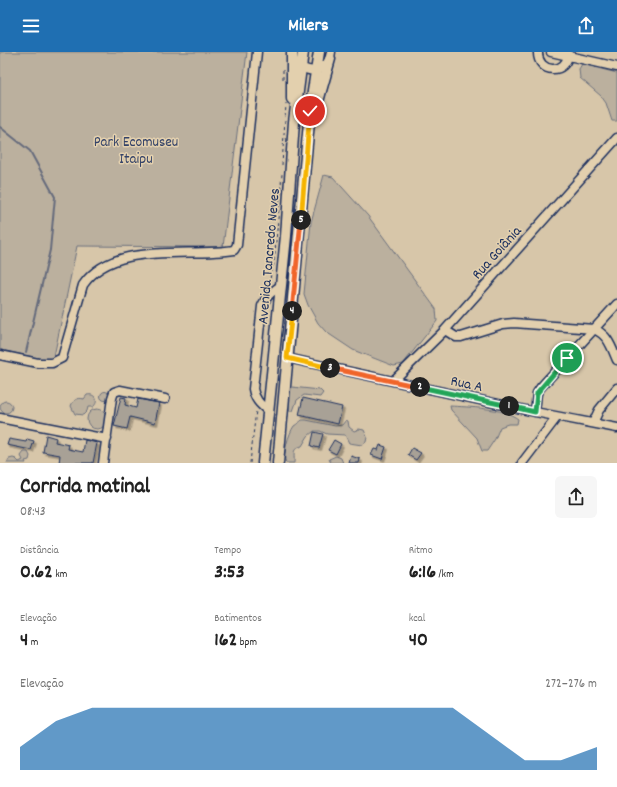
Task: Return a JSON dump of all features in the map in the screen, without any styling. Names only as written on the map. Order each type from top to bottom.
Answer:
[{"type":"main road","points":[[292,52],[291,73],[294,122]]},
{"type":"main road","name":"Avenida Tancredo Neves","points":[[263,463],[286,236],[294,122],[303,52]]},
{"type":"main road","name":"Avenida Tancredo Neves","points":[[278,463],[310,126],[310,111],[319,52]]},
{"type":"main road","points":[[310,126],[330,56]]},
{"type":"street","points":[[0,355],[38,363],[52,363],[62,358],[83,285],[89,275],[108,264],[122,258],[160,253],[234,250],[237,245],[257,52]]},
{"type":"street","points":[[292,52],[296,62],[302,68],[312,71],[317,70],[327,64],[330,56]]},
{"type":"street","points":[[538,52],[538,57],[541,63],[550,69],[561,67],[566,62],[568,54]]},
{"type":"street","points":[[551,52],[568,54],[617,67]]},
{"type":"street","name":"Rua Goiânia","points":[[393,381],[445,330],[617,138]]},
{"type":"street","points":[[268,411],[258,403],[254,397],[253,389],[262,306],[265,299],[271,292],[280,286]]},
{"type":"street","points":[[535,412],[537,393],[541,387],[617,304]]},
{"type":"street","points":[[445,330],[456,337],[461,338],[503,324],[594,329],[606,336],[617,360]]},
{"type":"street","name":"Rua A","points":[[287,358],[557,417],[617,428]]},
{"type":"street","points":[[593,423],[599,410],[617,388]]},
{"type":"street","points":[[103,463],[114,392],[120,390],[165,399]]},
{"type":"street","points":[[522,463],[557,417]]},
{"type":"street","points":[[0,418],[107,439]]},
{"type":"path","points":[[284,70],[284,83]]},
{"type":"path","points":[[271,292],[270,281],[271,269],[274,264],[286,104]]},
{"type":"path","points":[[250,463],[258,403]]},
{"type":"green space","name":"Park Ecomuseu Itaipu","points":[[0,52],[247,52],[223,247],[77,246],[53,361],[0,350]]},
{"type":"green space","points":[[582,64],[617,73],[617,121],[612,121],[606,103],[601,96],[580,78],[579,69]]},
{"type":"green space","points":[[324,175],[333,177],[368,216],[436,309],[437,321],[403,364],[394,366],[353,350],[326,332],[318,323],[308,305],[304,294],[311,222]]},
{"type":"green space","points":[[292,387],[320,390],[323,393],[320,397],[304,395],[297,400],[293,411],[289,411],[289,390]]},
{"type":"green space","points":[[105,391],[110,396],[105,401],[100,396]]},
{"type":"green space","points":[[87,395],[92,395],[96,398],[95,405],[93,407],[88,407],[87,411],[83,415],[75,414],[71,406],[72,404],[78,399],[84,399]]},
{"type":"green space","points":[[4,401],[8,401],[12,407],[8,413],[4,413],[0,409],[0,405]]},
{"type":"green space","points":[[450,406],[504,412],[518,419],[517,424],[508,424],[500,427],[495,439],[487,451],[482,451],[477,438],[451,410]]},
{"type":"green space","points":[[97,409],[104,412],[107,419],[104,426],[97,429],[90,426],[87,419],[90,412]]},
{"type":"green space","points":[[302,420],[335,426],[342,425],[346,420],[348,421],[349,427],[354,431],[359,429],[364,430],[367,437],[366,442],[362,445],[349,443],[345,435],[327,434],[320,431],[314,431],[308,436],[302,446],[295,450],[294,463],[286,463],[285,450],[290,434],[294,426]]},
{"type":"green space","points":[[24,452],[28,452],[30,456],[29,460],[25,461],[26,463],[7,463],[9,459],[13,458],[19,462],[23,460],[21,456]]},
{"type":"green space","points":[[336,456],[341,458],[343,463],[331,463],[329,459]]},
{"type":"building","points":[[121,397],[126,398],[125,405],[136,408],[138,399],[159,403],[155,423],[130,417],[127,429],[114,426]]},
{"type":"building","points":[[303,398],[342,407],[338,424],[299,415]]},
{"type":"building","points":[[314,432],[323,434],[319,448],[311,446]]},
{"type":"building","points":[[46,435],[56,438],[55,442],[69,445],[68,449],[83,452],[85,440],[97,443],[93,463],[59,463],[60,455],[43,452]]},
{"type":"building","points":[[9,439],[26,442],[27,439],[34,441],[31,450],[7,445]]},
{"type":"building","points":[[334,440],[341,444],[336,454],[328,450]]},
{"type":"building","points":[[380,445],[386,447],[382,459],[371,455],[374,449],[378,450]]},
{"type":"building","points":[[412,448],[421,453],[416,460],[408,455]]},
{"type":"building","points":[[351,456],[360,459],[359,463],[349,463]]},
{"type":"waterway","points":[[0,127],[30,151],[55,197],[50,250],[26,352]]},
{"type":"route","points":[[310,111],[310,126],[296,279],[287,358],[535,412],[537,393],[567,358]]}]
